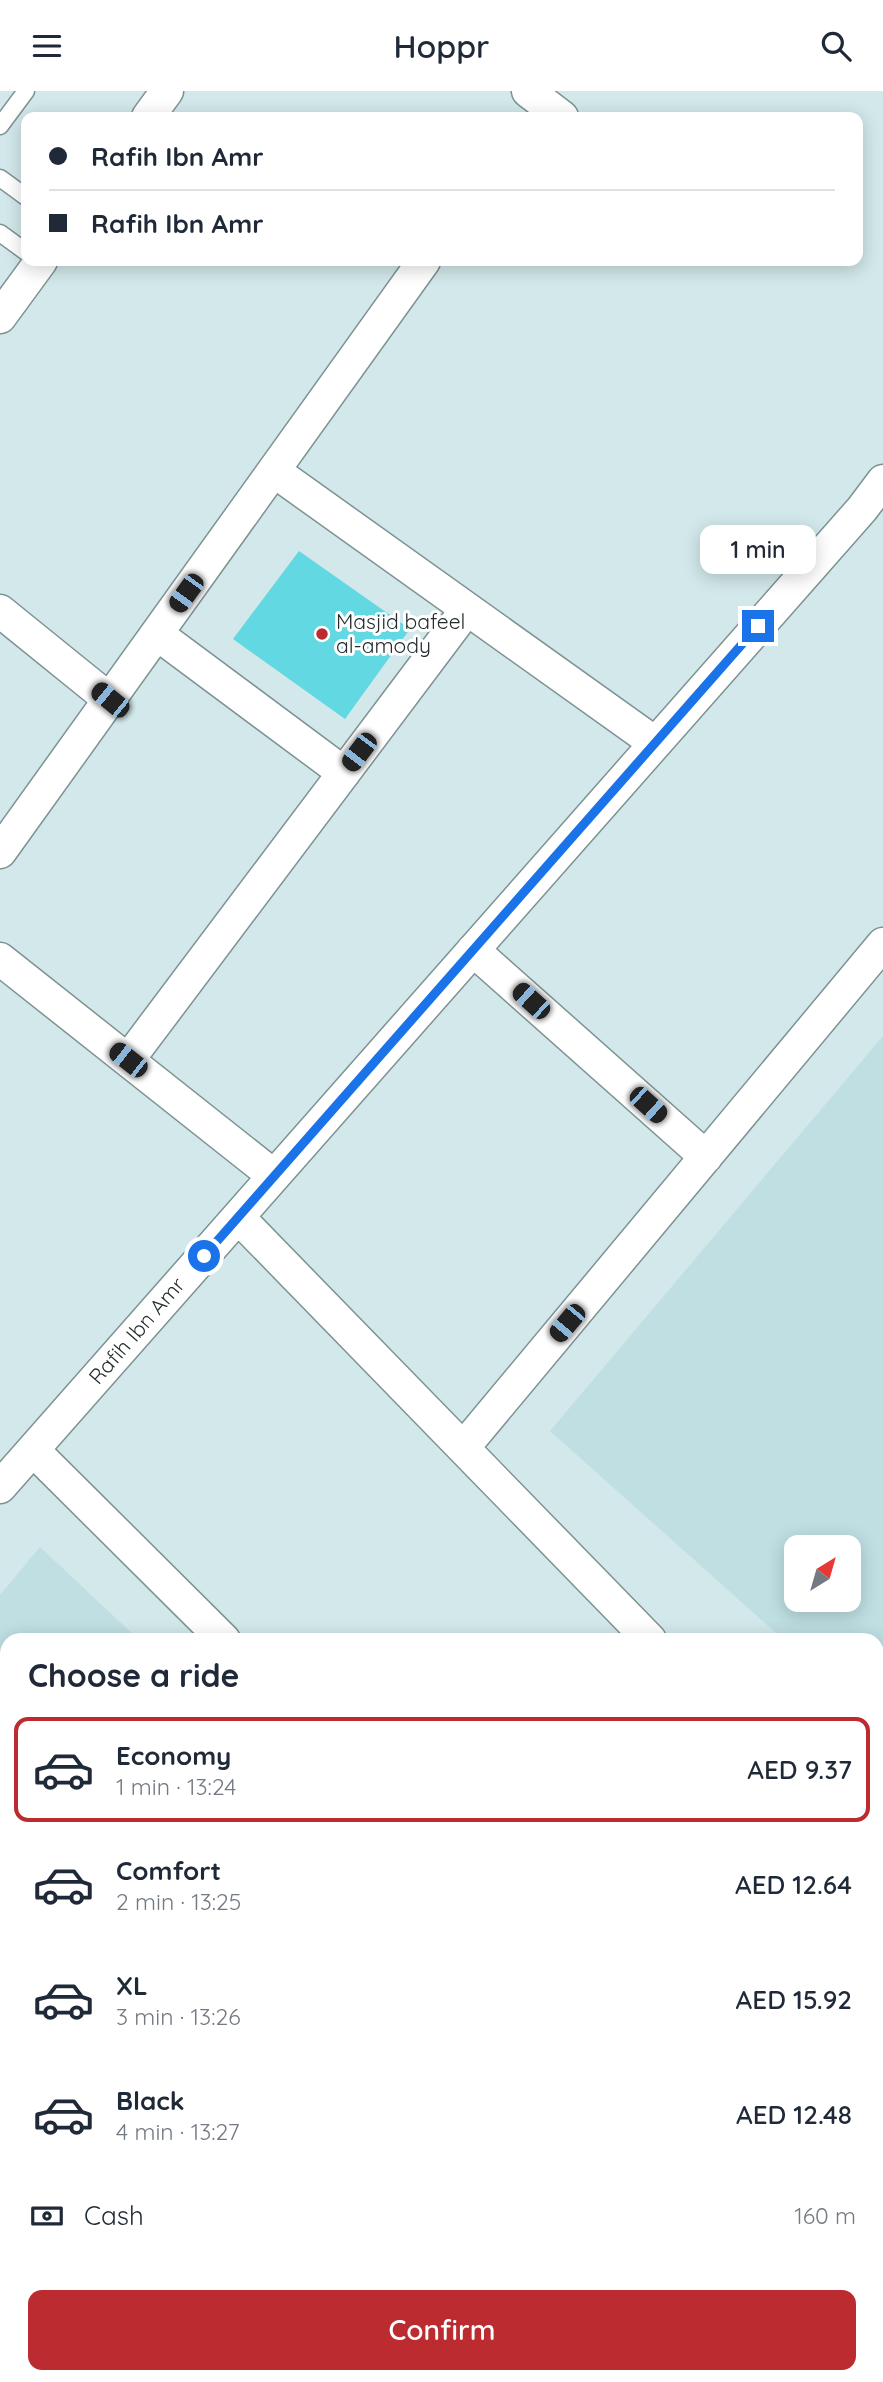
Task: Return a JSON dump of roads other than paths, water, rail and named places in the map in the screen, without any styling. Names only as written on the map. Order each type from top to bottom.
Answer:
[{"type":"street","points":[[152,112],[167,91]]},
{"type":"street","points":[[0,317],[32,266]]},
{"type":"street","points":[[0,852],[420,266]]},
{"type":"street","points":[[274,471],[655,743]]},
{"type":"street","name":"Rafih Ibn Amr","points":[[0,1487],[655,743],[872,517],[883,481]]},
{"type":"street","points":[[128,1060],[467,609]]},
{"type":"street","points":[[0,611],[110,700]]},
{"type":"street","points":[[157,634],[344,773]]},
{"type":"street","points":[[463,1448],[883,944]]},
{"type":"street","points":[[473,950],[706,1157]]},
{"type":"street","points":[[0,959],[274,1176]]},
{"type":"street","points":[[238,1217],[643,1633]]},
{"type":"street","points":[[33,1450],[218,1633]]},
{"type":"lane","points":[[0,126],[26,91]]},
{"type":"lane","points":[[0,178],[21,193]]},
{"type":"lane","points":[[0,233],[21,248]]},
{"type":"place","name":"Masjid bafeel al-amody","points":[[322,634]]}]
